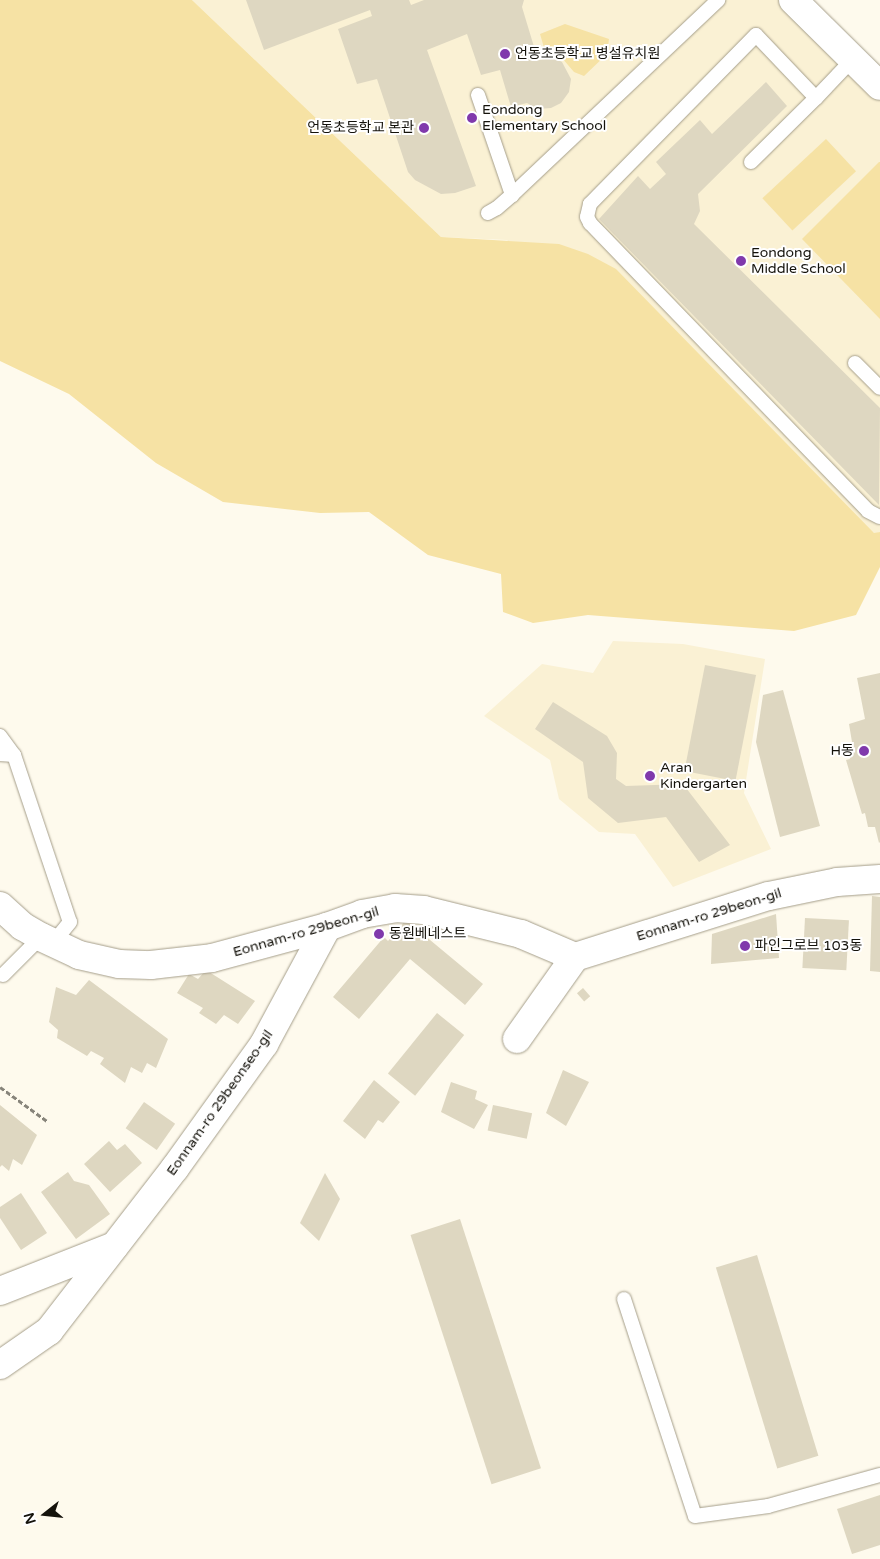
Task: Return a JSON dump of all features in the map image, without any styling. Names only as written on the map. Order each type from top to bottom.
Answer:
[{"type":"street","points":[[793,0],[880,86]]},
{"type":"street","name":"Eonnam-ro 29beon-gil","points":[[0,906],[22,926],[47,940],[79,955],[119,964],[151,965],[212,958],[327,927],[362,914],[394,908],[424,910],[521,934],[575,957],[770,896],[837,882],[880,879]]},
{"type":"street","name":"Eonnam-ro 29beonseo-gil","points":[[0,1365],[49,1331],[175,1168],[264,1044],[327,927]]},
{"type":"street","points":[[517,1039],[575,957]]},
{"type":"street","points":[[0,1291],[115,1245]]},
{"type":"lane","points":[[488,213],[512,195],[718,0]]},
{"type":"lane","points":[[816,98],[756,35],[590,204],[587,217],[590,223],[868,511],[880,517]]},
{"type":"lane","points":[[751,162],[853,59]]},
{"type":"lane","points":[[478,95],[512,195]]},
{"type":"lane","points":[[855,363],[880,388]]},
{"type":"lane","points":[[0,736],[70,922],[3,975]]},
{"type":"lane","points":[[624,1299],[695,1516],[768,1506],[880,1475]]},
{"type":"path","points":[[0,1087],[47,1121]]},
{"type":"shaded area","points":[[0,0],[192,0],[441,237],[559,244],[588,254],[616,269],[874,533],[880,532],[880,567],[856,615],[794,631],[588,615],[533,623],[503,612],[501,574],[428,555],[369,512],[320,513],[223,502],[156,463],[69,394],[0,361]]},
{"type":"shaded area","points":[[192,0],[793,0],[880,86],[880,532],[875,534],[507,240],[441,237]]},
{"type":"shaded area","points":[[565,24],[609,39],[607,54],[584,76],[574,72],[562,58],[545,51],[540,34]]},
{"type":"shaded area","points":[[826,139],[856,171],[792,231],[762,198]]},
{"type":"shaded area","points":[[880,162],[880,319],[802,239]]},
{"type":"shaded area","name":"Aran Kindergarten","points":[[613,641],[683,644],[765,659],[744,793],[771,849],[673,887],[635,834],[599,832],[559,799],[550,760],[484,716],[542,664],[593,673]]},
{"type":"building","name":"언동초등학교 본관","points":[[246,0],[409,0],[411,5],[424,0],[524,0],[522,7],[538,60],[554,58],[562,62],[571,79],[569,92],[561,103],[551,108],[537,109],[527,103],[511,107],[500,70],[481,75],[467,34],[427,50],[476,186],[455,193],[441,194],[415,180],[408,172],[377,79],[357,84],[338,29],[372,16],[370,10],[264,50]]},
{"type":"building","points":[[766,82],[787,106],[698,194],[700,211],[694,224],[880,408],[879,505],[599,219],[638,176],[650,189],[666,174],[656,162],[700,120],[712,134]]},
{"type":"building","points":[[705,665],[756,675],[735,781],[684,771]]},
{"type":"building","name":"H동","points":[[880,673],[879,843],[875,827],[868,827],[865,813],[862,814],[846,760],[850,759],[846,743],[852,742],[849,724],[865,719],[857,678]]},
{"type":"building","points":[[783,690],[820,826],[780,837],[756,742],[763,695]]},
{"type":"building","points":[[553,702],[607,736],[617,753],[616,779],[626,786],[683,784],[730,845],[699,862],[666,817],[618,823],[588,798],[583,762],[535,729]]},
{"type":"building","points":[[872,896],[880,897],[880,972],[870,971]]},
{"type":"building","name":"파인그로브 103동","points":[[776,914],[779,958],[711,964],[712,934]]},
{"type":"building","points":[[805,918],[849,920],[846,970],[802,968]]},
{"type":"building","points":[[406,920],[483,984],[465,1005],[410,959],[359,1019],[333,997],[384,937],[388,941]]},
{"type":"building","points":[[206,970],[255,1001],[238,1024],[224,1015],[216,1024],[199,1013],[203,1008],[177,993],[189,974],[198,979]]},
{"type":"building","points":[[89,980],[168,1039],[156,1068],[147,1063],[142,1073],[131,1067],[125,1083],[100,1064],[104,1058],[91,1051],[87,1056],[57,1038],[58,1030],[49,1022],[56,987],[76,995]]},
{"type":"building","points":[[583,988],[590,996],[584,1002],[577,993]]},
{"type":"building","points":[[437,1013],[464,1035],[415,1096],[388,1074]]},
{"type":"building","points":[[563,1070],[589,1082],[566,1126],[546,1113]]},
{"type":"building","points":[[374,1080],[400,1102],[383,1123],[378,1120],[365,1139],[343,1121]]},
{"type":"building","points":[[451,1082],[477,1091],[475,1099],[488,1105],[474,1129],[441,1112]]},
{"type":"building","points":[[144,1102],[175,1124],[157,1150],[126,1128]]},
{"type":"building","points":[[0,1105],[37,1135],[22,1165],[13,1159],[9,1171],[2,1165],[0,1167]]},
{"type":"building","points":[[493,1105],[532,1113],[527,1139],[488,1130]]},
{"type":"building","points":[[109,1141],[117,1150],[125,1144],[142,1163],[110,1192],[84,1164]]},
{"type":"building","points":[[68,1172],[74,1181],[89,1185],[110,1214],[76,1239],[41,1192]]},
{"type":"building","points":[[325,1173],[340,1199],[319,1241],[300,1223]]},
{"type":"building","points":[[21,1193],[47,1233],[21,1250],[0,1218],[0,1207]]},
{"type":"building","points":[[460,1219],[541,1468],[492,1484],[411,1235]]},
{"type":"building","points":[[757,1255],[818,1456],[777,1468],[716,1268]]},
{"type":"building","points":[[880,1495],[880,1545],[852,1554],[837,1509]]},
{"type":"place","name":"언동초등학교 병설유치원","points":[[505,54]]},
{"type":"place","name":"Eondong Elementary School","points":[[472,118]]},
{"type":"place","name":"언동초등학교 본관","points":[[424,128]]},
{"type":"place","name":"Eondong Middle School","points":[[741,261]]},
{"type":"place","name":"H동","points":[[864,751]]},
{"type":"place","name":"Aran Kindergarten","points":[[650,776]]},
{"type":"place","name":"동원베네스트","points":[[379,934]]},
{"type":"place","name":"파인그로브 103동","points":[[745,946]]}]
